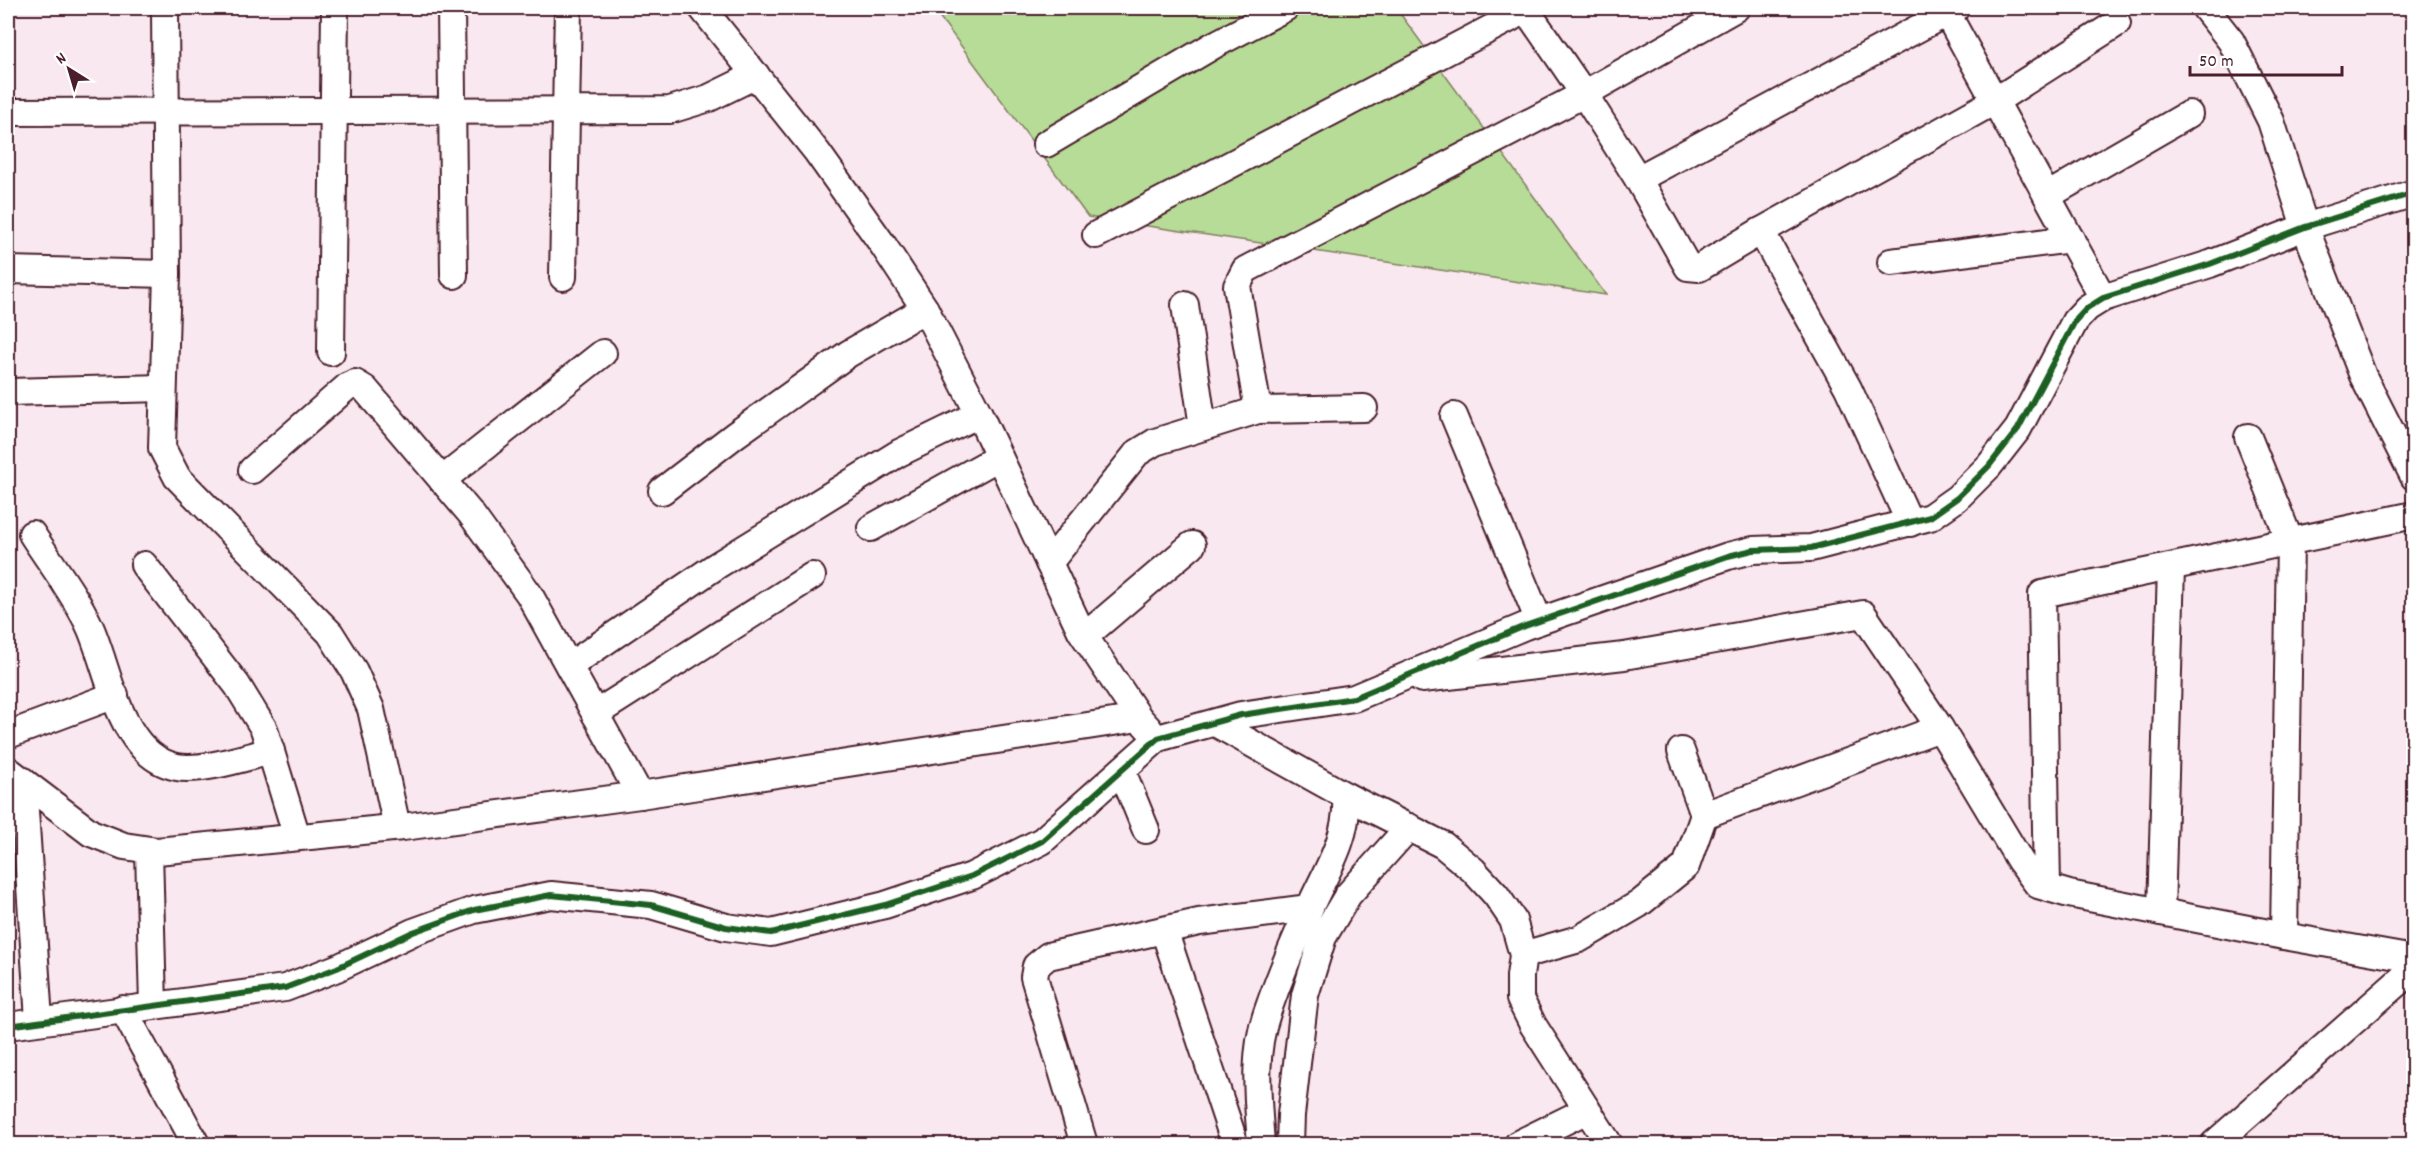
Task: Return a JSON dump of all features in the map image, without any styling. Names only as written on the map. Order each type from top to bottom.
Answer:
[{"type":"street","points":[[165,8],[167,274],[162,448],[177,477],[330,633],[354,671],[371,709],[397,827]]},
{"type":"street","points":[[331,352],[335,8]]},
{"type":"street","points":[[451,8],[454,275]]},
{"type":"street","points":[[563,277],[568,8]]},
{"type":"street","points":[[702,8],[817,152],[883,244],[925,309],[979,414],[1085,636],[1139,718],[1158,738]]},
{"type":"street","points":[[1046,144],[1214,45],[1285,8]]},
{"type":"street","points":[[1096,235],[1527,8],[1638,179],[1688,267],[1699,268],[1995,100],[2117,23]]},
{"type":"street","points":[[1258,410],[1237,286],[1245,270],[1584,94],[1736,8]]},
{"type":"street","points":[[2205,8],[2231,41],[2266,111],[2305,227],[2363,376],[2414,477]]},
{"type":"street","points":[[1638,179],[1949,9],[1995,100],[2103,298]]},
{"type":"street","points":[[8,112],[670,110],[710,98],[756,75]]},
{"type":"street","points":[[2047,196],[2189,114]]},
{"type":"street","points":[[8,1026],[285,988],[337,968],[413,932],[474,910],[551,895],[651,905],[726,927],[771,933],[885,905],[972,876],[1042,841],[1158,738],[1241,715],[1354,698],[1539,621],[1728,556],[1753,550],[1811,548],[1930,517],[1948,504],[1989,466],[2018,429],[2075,321],[2087,308],[2103,298],[2210,264],[2305,227],[2414,193]]},
{"type":"street","points":[[1761,231],[1848,388],[1910,523]]},
{"type":"street","points":[[1891,262],[2071,239]]},
{"type":"street","points":[[8,270],[167,274]]},
{"type":"street","points":[[1185,305],[1203,427]]},
{"type":"street","points":[[662,491],[848,354],[925,309]]},
{"type":"street","points":[[442,480],[603,353]]},
{"type":"street","points":[[252,470],[348,386],[355,383],[365,389],[471,514],[529,594],[640,795]]},
{"type":"street","points":[[8,392],[164,388]]},
{"type":"street","points":[[1049,563],[1137,453],[1155,442],[1258,410],[1364,408]]},
{"type":"street","points":[[569,666],[716,566],[899,453],[979,414]]},
{"type":"street","points":[[1454,416],[1539,621]]},
{"type":"street","points":[[2248,437],[2290,541],[2284,936]]},
{"type":"street","points":[[871,528],[999,457]]},
{"type":"street","points":[[2048,887],[2042,594],[2414,514]]},
{"type":"street","points":[[32,534],[89,626],[137,743],[150,756],[178,767],[213,765],[271,751]]},
{"type":"street","points":[[1085,636],[1192,545]]},
{"type":"street","points":[[144,565],[237,685],[264,729],[297,837]]},
{"type":"street","points":[[2161,912],[2171,567]]},
{"type":"street","points":[[595,714],[812,576]]},
{"type":"street","points":[[1393,682],[1624,656],[1863,614],[1940,728],[2020,861],[2038,885],[2068,894],[2284,936],[2414,958]]},
{"type":"street","points":[[8,735],[115,694]]},
{"type":"street","points":[[15,776],[91,833],[124,846],[148,850],[397,827],[640,795],[1139,718]]},
{"type":"street","points":[[1215,723],[1346,796],[1443,845],[1473,870],[1496,895],[1513,920],[1523,955],[1520,999],[1533,1025],[1609,1144]]},
{"type":"street","points":[[1704,815],[1940,728]]},
{"type":"street","points":[[1523,955],[1579,939],[1639,904],[1686,866],[1704,815],[1681,751]]},
{"type":"street","points":[[1122,771],[1146,830]]},
{"type":"street","points":[[15,776],[39,1020]]},
{"type":"street","points":[[1261,1144],[1256,1065],[1266,1015],[1309,908],[1341,843],[1347,813],[1346,796]]},
{"type":"street","points":[[1290,1144],[1291,1115],[1305,995],[1323,937],[1348,895],[1409,827]]},
{"type":"street","points":[[148,850],[153,1006]]},
{"type":"street","points":[[1084,1144],[1034,976],[1036,966],[1048,956],[1198,922],[1309,908]]},
{"type":"street","points":[[1164,930],[1235,1144]]},
{"type":"street","points":[[2214,1144],[2414,968]]},
{"type":"street","points":[[123,1009],[196,1144]]},
{"type":"street","points":[[1518,1144],[1587,1110]]},
{"type":"green space","points":[[933,8],[1396,8],[1606,295],[1088,217]]},
{"type":"cycle path","points":[[8,1026],[285,988],[337,968],[413,932],[474,910],[551,895],[651,905],[726,927],[771,933],[885,905],[972,876],[1042,841],[1158,738],[1241,715],[1354,698],[1525,626],[1728,556],[1753,550],[1811,548],[1930,517],[1957,498],[1989,466],[2018,429],[2075,321],[2087,308],[2103,298],[2210,264],[2305,227],[2414,193]]}]
